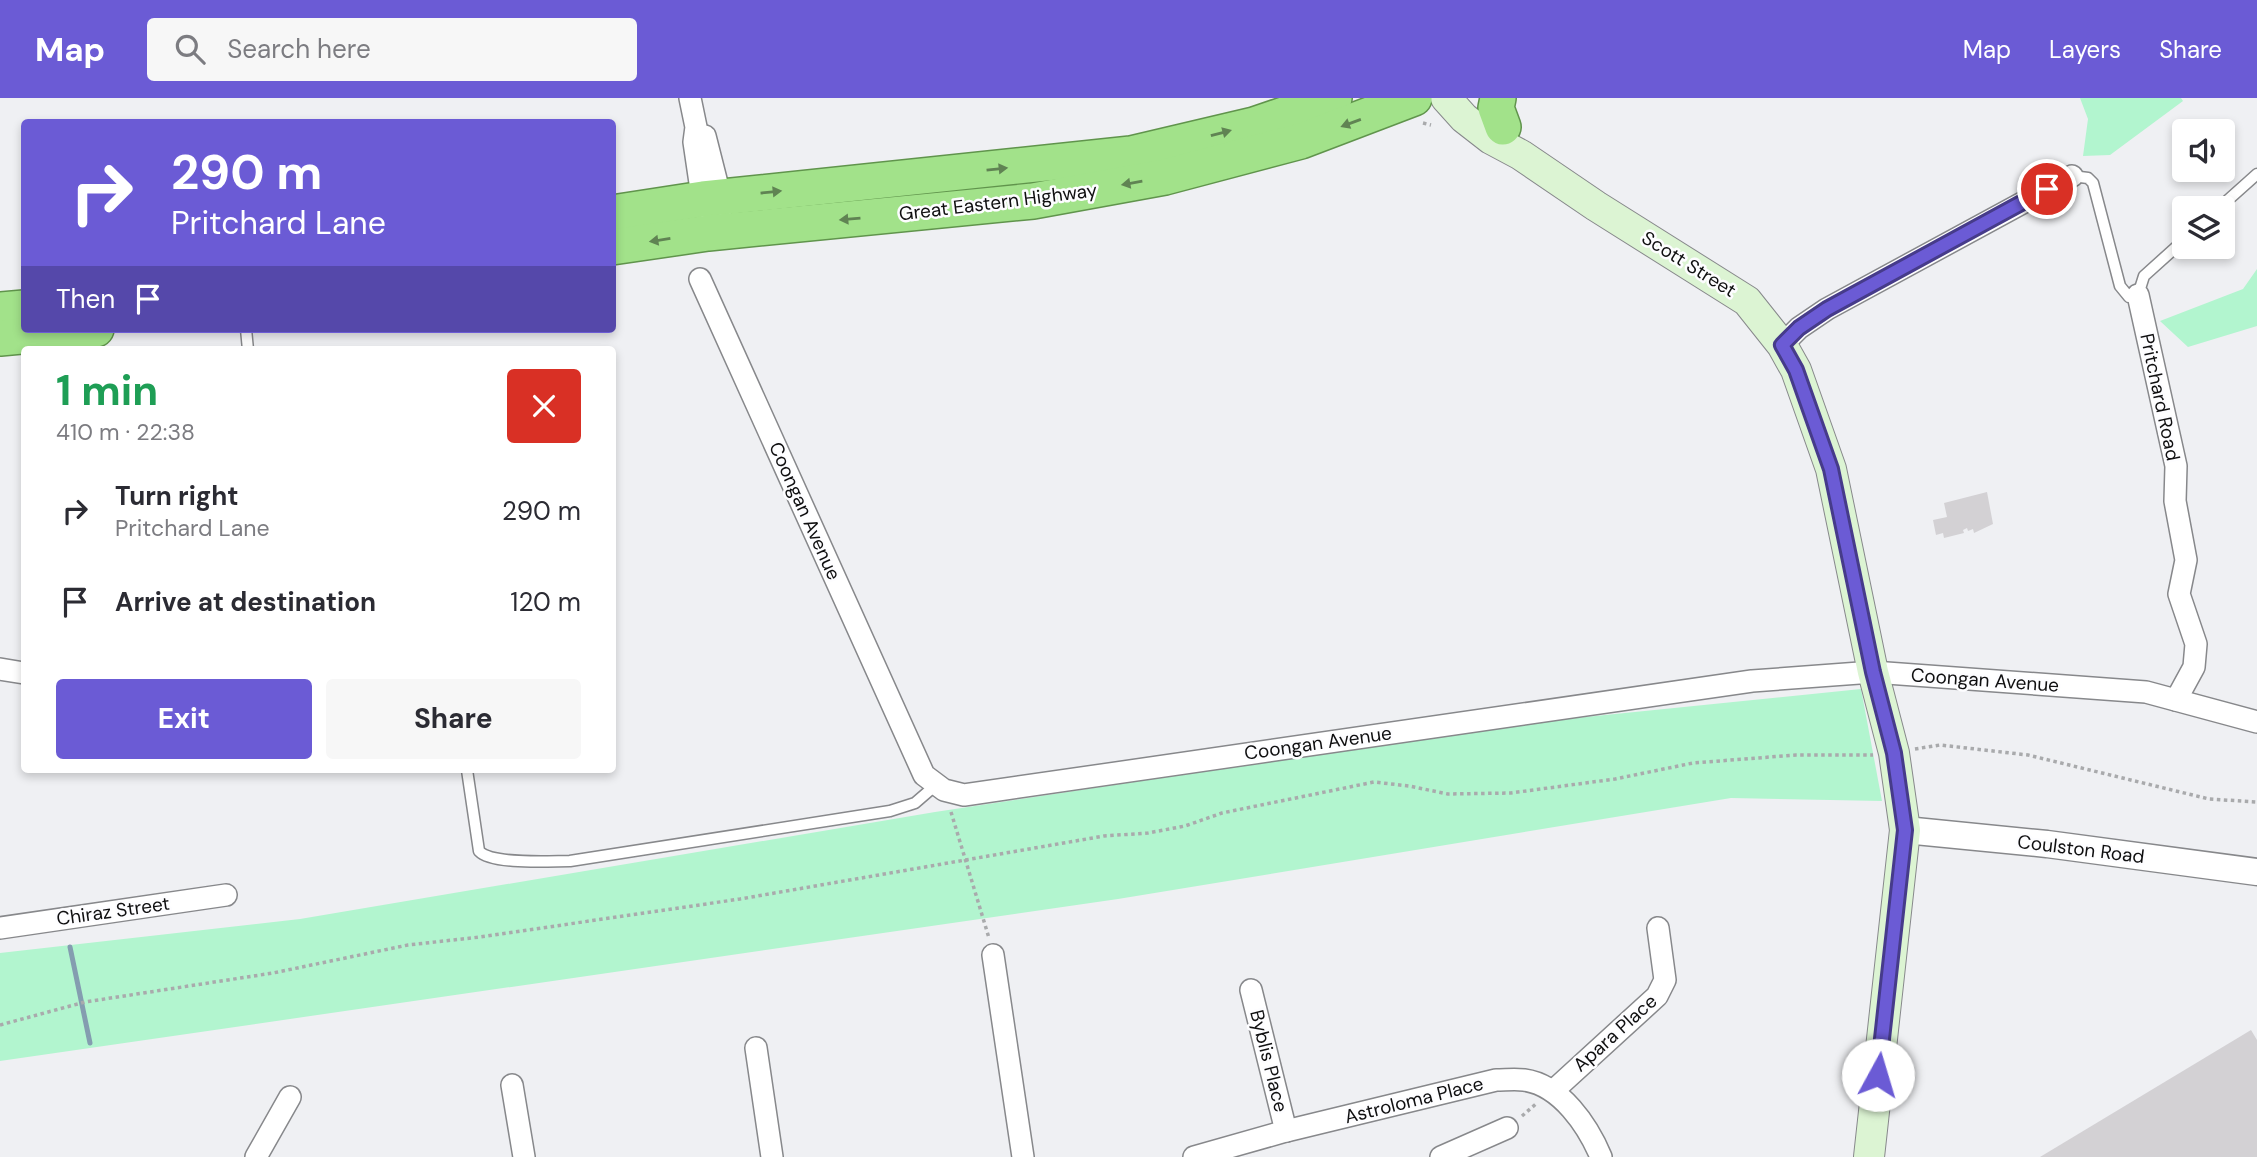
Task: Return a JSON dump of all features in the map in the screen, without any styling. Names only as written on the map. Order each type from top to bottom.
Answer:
[{"type":"highway","name":"Great Eastern Highway","points":[[616,246],[715,215],[1131,154],[1254,125],[1334,98]]},
{"type":"highway","name":"Great Eastern Highway","points":[[616,213],[715,215],[1033,201],[1165,177],[1301,141],[1414,98]]},
{"type":"highway","points":[[0,310],[21,308]]},
{"type":"highway","points":[[0,338],[53,333]]},
{"type":"main road","name":"Scott Street","points":[[1446,98],[1464,118],[1490,139],[1507,127]]},
{"type":"main road","name":"Scott Street","points":[[1473,98],[1596,206],[1746,301],[1782,345],[1796,370],[1831,469],[1873,672],[1894,753],[1905,830],[1869,1157]]},
{"type":"street","points":[[690,98],[696,127],[694,142],[715,215]]},
{"type":"street","points":[[1782,345],[1799,328],[1827,309],[2071,176]]},
{"type":"street","name":"Coongan Avenue","points":[[700,279],[924,775],[940,787],[964,795],[1752,681],[1873,672],[2146,692],[2257,722]]},
{"type":"street","name":"Pritchard Road","points":[[2138,295],[2176,466],[2175,501],[2186,560],[2179,594],[2196,644],[2194,667],[2176,700]]},
{"type":"street","points":[[0,669],[21,672]]},
{"type":"street","name":"Coulston Road","points":[[1905,830],[2047,844],[2257,872]]},
{"type":"street","name":"Chiraz Street","points":[[0,928],[226,895]]},
{"type":"street","name":"Apara Place","points":[[1553,1091],[1657,996],[1665,981],[1658,928]]},
{"type":"street","points":[[993,956],[1023,1157]]},
{"type":"street","name":"Byblis Place","points":[[1251,990],[1286,1131]]},
{"type":"street","points":[[756,1048],[772,1157]]},
{"type":"street","name":"Astroloma Place","points":[[1194,1157],[1286,1131],[1496,1080],[1526,1080],[1553,1091],[1577,1115],[1601,1157]]},
{"type":"street","points":[[512,1085],[524,1157]]},
{"type":"street","points":[[256,1157],[290,1097]]},
{"type":"street","points":[[1441,1157],[1507,1128]]},
{"type":"lane","points":[[2232,196],[2257,174]]},
{"type":"lane","points":[[2071,176],[2088,178],[2093,183],[2120,286],[2129,297],[2138,295],[2144,276],[2172,251]]},
{"type":"lane","points":[[467,773],[479,851],[491,858],[543,862],[570,861],[890,811],[909,807],[940,787]]},
{"type":"path","points":[[0,1025],[85,1002],[273,973],[408,945],[629,916],[1104,836],[1148,833],[1185,826],[1223,813],[1374,782],[1448,794],[1511,793],[1615,779],[1693,763],[1796,755],[1863,756],[1940,745],[2028,755],[2209,799],[2257,802]]},
{"type":"path","points":[[940,787],[967,860],[993,956]]},
{"type":"path","points":[[1507,1128],[1553,1091]]},
{"type":"green space","points":[[2080,98],[2181,98],[2183,101],[2110,155],[2083,156],[2088,119]]},
{"type":"green space","points":[[2257,269],[2257,326],[2188,347],[2160,321],[2243,289]]},
{"type":"green space","points":[[1861,689],[1882,801],[1731,798],[1118,899],[0,1061],[0,953],[300,919],[935,812],[1517,724]]},
{"type":"building","points":[[1987,492],[1993,524],[1974,533],[1973,529],[1968,531],[1967,528],[1963,530],[1964,533],[1944,538],[1943,533],[1936,535],[1933,520],[1947,517],[1944,503]]},
{"type":"building","points":[[2251,1030],[2257,1040],[2257,1157],[2040,1157]]},
{"type":"waterway","points":[[70,947],[90,1043]]},
{"type":"route","points":[[1878,1075],[1905,830],[1894,753],[1873,672],[1831,469],[1796,370],[1782,345],[1799,328],[1827,309],[2047,189]]}]
